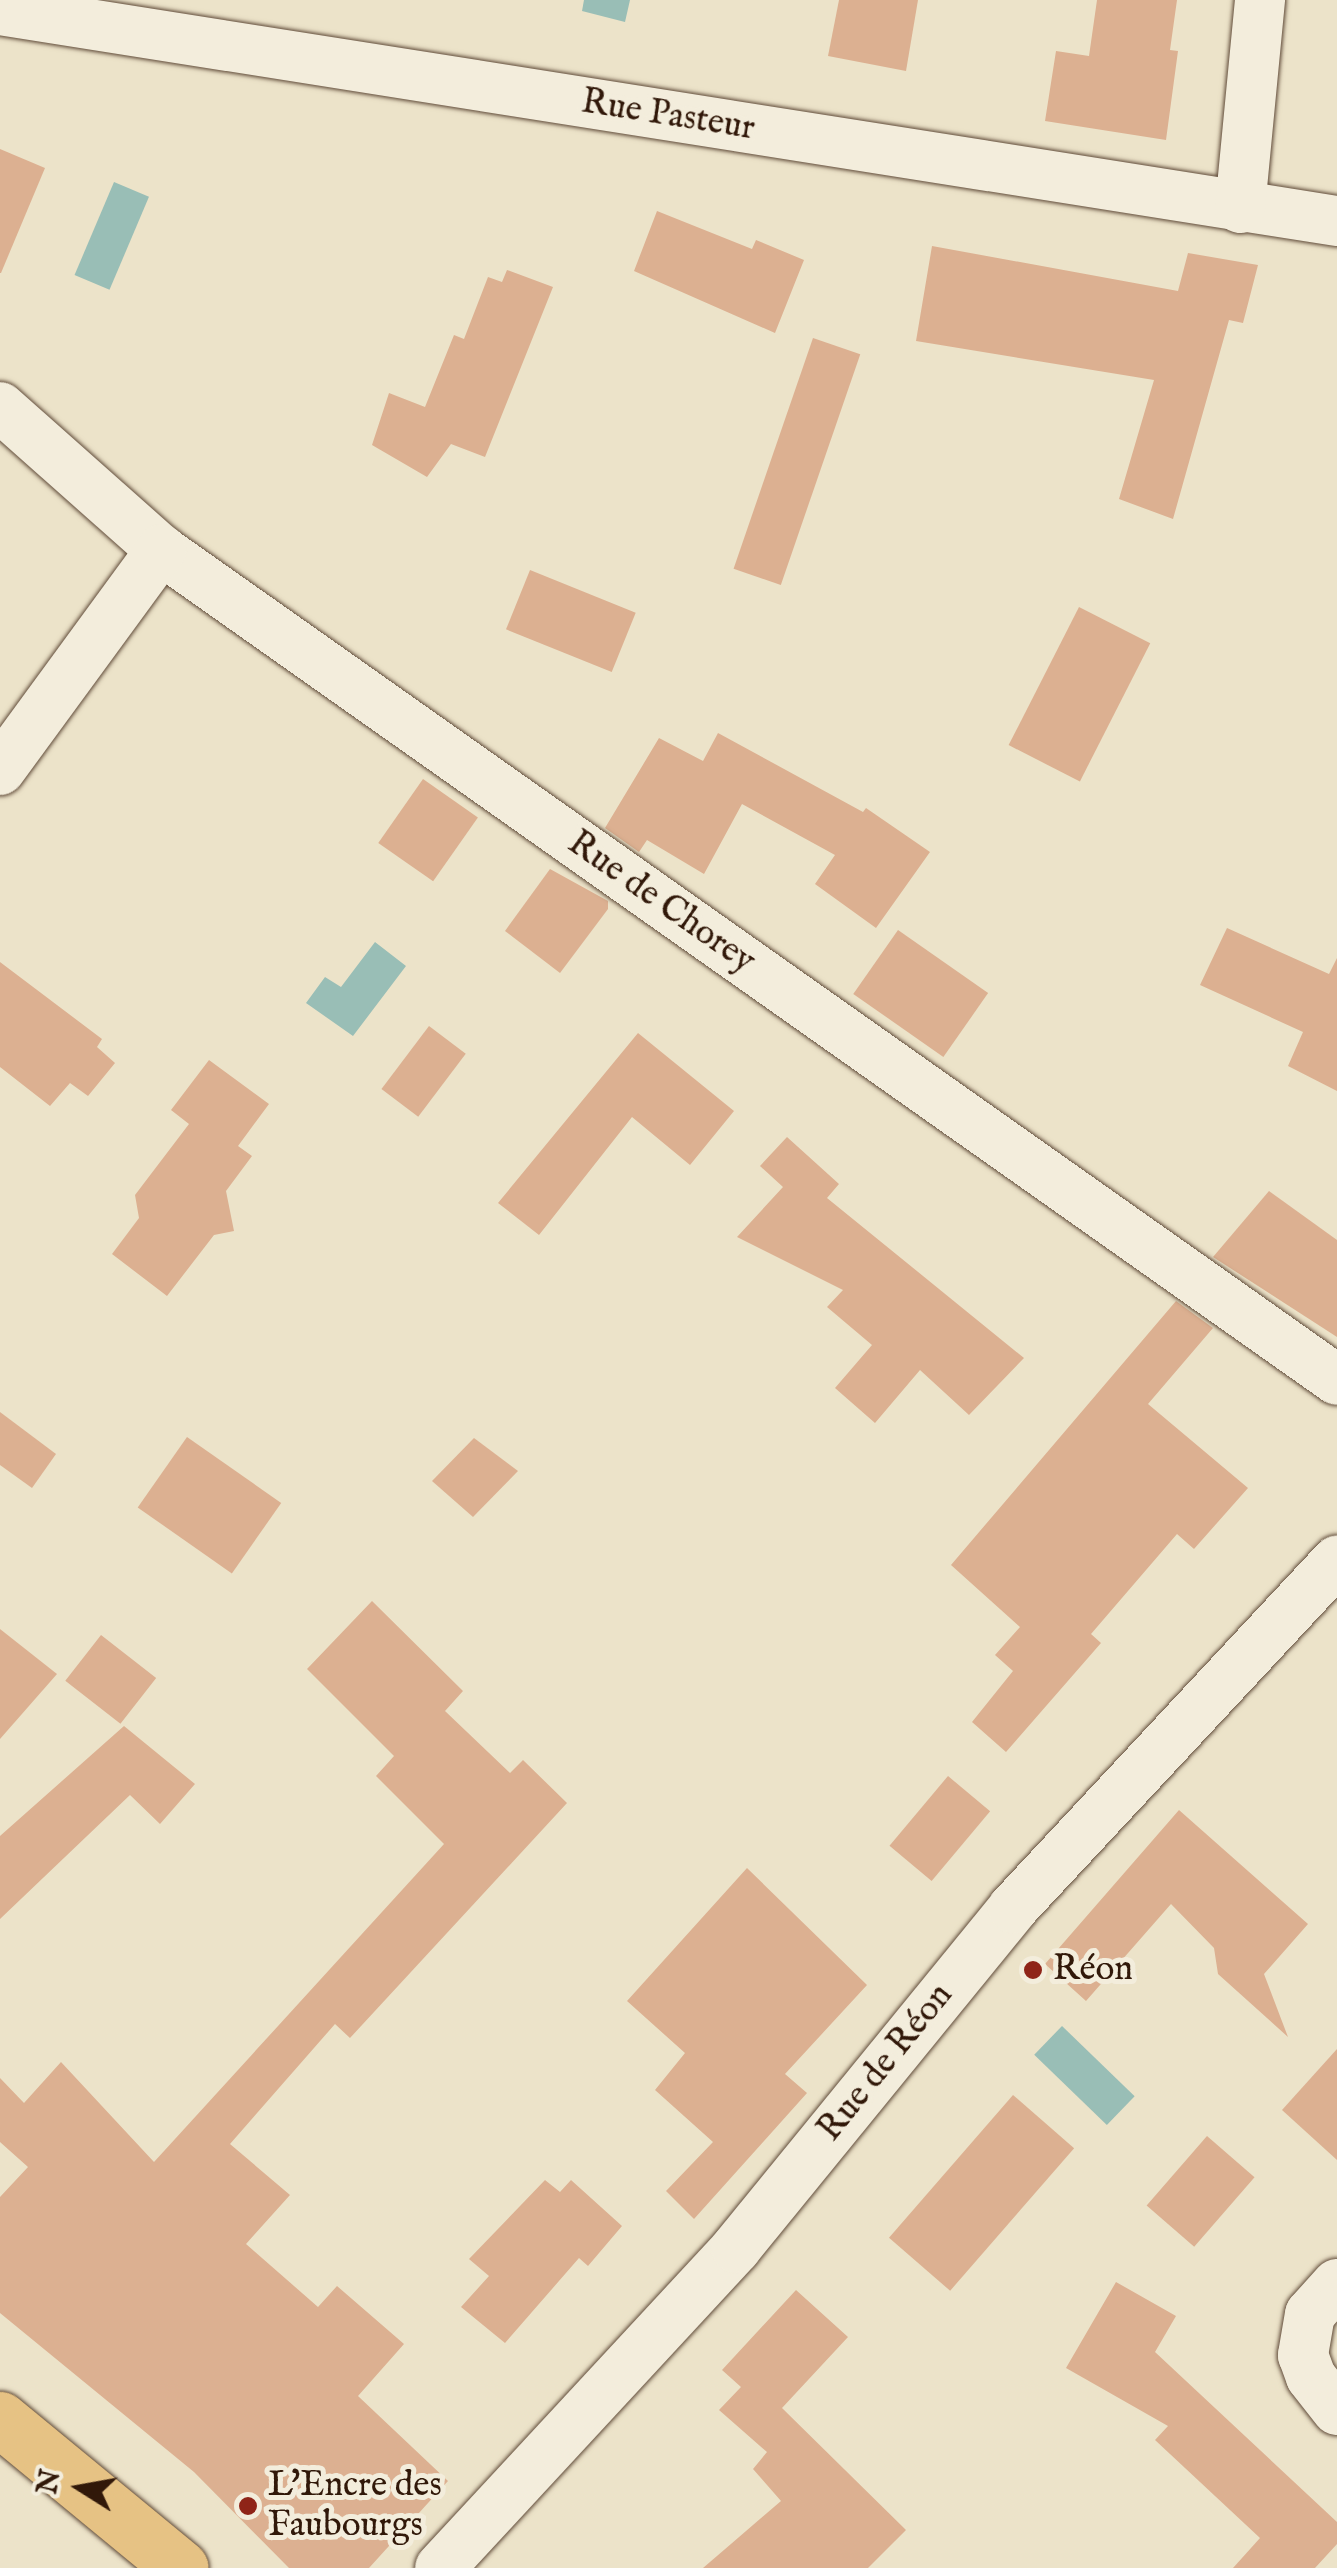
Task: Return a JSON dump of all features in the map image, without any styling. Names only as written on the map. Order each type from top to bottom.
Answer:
[{"type":"main road","points":[[0,2419],[181,2568]]},
{"type":"street","points":[[1240,208],[1260,0]]},
{"type":"street","name":"Rue Pasteur","points":[[0,10],[1337,221]]},
{"type":"street","name":"Rue de Chorey","points":[[0,407],[161,550],[1337,1380]]},
{"type":"street","points":[[0,770],[161,550]]},
{"type":"street","name":"Rue de Réon","points":[[440,2568],[736,2248],[1012,1908],[1337,1562]]},
{"type":"street","points":[[1337,2284],[1310,2314],[1303,2355],[1311,2377],[1337,2410]]},
{"type":"water","points":[[584,0],[630,0],[625,22],[582,11]]},
{"type":"water","points":[[114,182],[149,197],[110,290],[75,275]]},
{"type":"water","points":[[375,942],[406,966],[353,1036],[306,1003],[325,977],[341,987]]},
{"type":"water","points":[[1062,2026],[1135,2096],[1107,2125],[1034,2055]]},
{"type":"building","points":[[839,0],[918,0],[906,71],[828,56]]},
{"type":"building","points":[[1097,0],[1177,0],[1170,50],[1178,51],[1166,140],[1045,121],[1056,51],[1089,56]]},
{"type":"building","points":[[0,149],[45,168],[1,273],[0,273]]},
{"type":"building","points":[[657,211],[752,249],[756,240],[804,260],[775,333],[634,271]]},
{"type":"building","points":[[932,246],[1178,291],[1188,253],[1258,265],[1243,323],[1229,320],[1173,519],[1119,499],[1154,380],[916,341]]},
{"type":"building","points":[[507,270],[553,287],[485,457],[451,444],[427,477],[372,445],[389,393],[425,407],[454,335],[464,339],[488,277],[502,282]]},
{"type":"building","points":[[813,338],[860,354],[781,585],[734,569]]},
{"type":"building","points":[[530,570],[636,613],[612,672],[506,629]]},
{"type":"building","points":[[1079,607],[1150,643],[1080,781],[1009,745]]},
{"type":"building","points":[[718,733],[863,812],[866,808],[930,852],[876,928],[815,884],[835,855],[742,804],[704,874],[647,840],[639,852],[605,828],[659,738],[703,761]]},
{"type":"building","points":[[423,779],[478,817],[433,881],[378,843]]},
{"type":"building","points":[[550,869],[608,901],[608,909],[560,973],[505,931]]},
{"type":"building","points":[[1227,928],[1329,974],[1337,958],[1337,1091],[1288,1066],[1303,1032],[1200,985]]},
{"type":"building","points":[[898,930],[988,993],[943,1057],[853,994]]},
{"type":"building","points":[[0,962],[102,1039],[97,1047],[115,1063],[88,1096],[70,1083],[50,1106],[0,1067]]},
{"type":"building","points":[[429,1026],[466,1054],[418,1117],[381,1089]]},
{"type":"building","points":[[638,1033],[734,1111],[690,1165],[632,1117],[539,1235],[498,1203]]},
{"type":"building","points":[[209,1060],[269,1104],[238,1146],[252,1156],[226,1191],[234,1231],[214,1235],[167,1296],[112,1254],[139,1218],[135,1195],[189,1124],[171,1110]]},
{"type":"building","points":[[787,1137],[839,1184],[827,1198],[1024,1358],[969,1415],[920,1370],[875,1423],[835,1388],[872,1345],[827,1307],[843,1290],[737,1237],[783,1187],[760,1166]]},
{"type":"building","points":[[1269,1191],[1337,1240],[1337,1337],[1213,1257]]},
{"type":"building","points":[[1176,1301],[1213,1328],[1148,1404],[1248,1488],[1194,1549],[1177,1534],[1091,1634],[1101,1643],[1006,1752],[972,1722],[1013,1671],[995,1655],[1020,1627],[951,1565]]},
{"type":"building","points":[[0,1412],[56,1454],[32,1488],[0,1465]]},
{"type":"building","points":[[187,1437],[281,1503],[232,1573],[138,1507]]},
{"type":"building","points":[[474,1438],[518,1471],[473,1517],[432,1481]]},
{"type":"building","points":[[372,1601],[463,1691],[445,1711],[510,1773],[523,1760],[567,1803],[350,2038],[335,2024],[230,2144],[290,2195],[246,2244],[318,2307],[337,2286],[404,2344],[358,2396],[448,2481],[369,2568],[289,2568],[194,2472],[0,2313],[0,2197],[28,2167],[0,2142],[0,2078],[24,2103],[61,2062],[154,2162],[444,1844],[376,1776],[394,1756],[307,1669]]},
{"type":"building","points":[[0,1629],[57,1674],[0,1739]]},
{"type":"building","points":[[101,1635],[156,1678],[120,1724],[65,1681]]},
{"type":"building","points":[[124,1726],[195,1784],[160,1824],[130,1795],[0,1919],[0,1836]]},
{"type":"building","points":[[948,1776],[990,1811],[932,1881],[890,1846]]},
{"type":"building","points":[[1179,1810],[1308,1924],[1264,1974],[1288,2037],[1218,1974],[1214,1948],[1171,1904],[1086,2001],[1045,1964]]},
{"type":"building","points":[[747,1868],[867,1985],[785,2074],[807,2093],[694,2219],[666,2191],[713,2142],[655,2090],[685,2053],[627,2001]]},
{"type":"building","points":[[1337,2049],[1337,2160],[1282,2110]]},
{"type":"building","points":[[1013,2095],[1074,2148],[950,2291],[889,2238]]},
{"type":"building","points":[[1207,2136],[1255,2177],[1194,2247],[1147,2205]]},
{"type":"building","points":[[545,2180],[560,2192],[571,2180],[622,2226],[588,2266],[579,2258],[505,2343],[461,2307],[489,2276],[469,2259]]},
{"type":"building","points":[[1116,2282],[1176,2316],[1155,2352],[1337,2522],[1337,2544],[1315,2568],[1233,2568],[1260,2538],[1155,2440],[1168,2426],[1066,2368]]},
{"type":"building","points":[[796,2290],[848,2337],[782,2408],[906,2530],[868,2568],[703,2568],[781,2501],[753,2469],[767,2452],[719,2410],[741,2387],[722,2370]]},
{"type":"place","name":"Réon","points":[[1033,1970]]},
{"type":"place","name":"L'Encre des Faubourgs","points":[[248,2506]]}]
